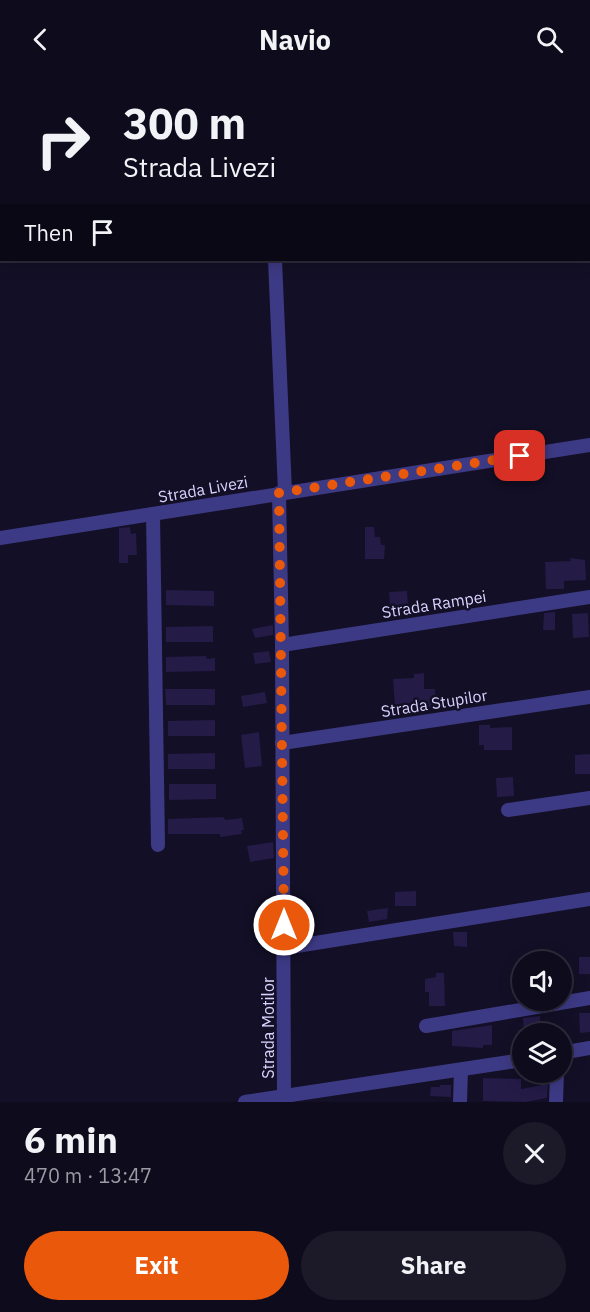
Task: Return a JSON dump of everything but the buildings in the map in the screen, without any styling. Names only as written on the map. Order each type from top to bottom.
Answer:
[{"type":"street","name":"Strada Motilor","points":[[275,261],[282,493],[285,1096]]},
{"type":"street","name":"Strada Livezi","points":[[0,538],[590,445]]},
{"type":"street","points":[[153,514],[158,845]]},
{"type":"street","name":"Strada Rampei","points":[[282,645],[590,597]]},
{"type":"street","name":"Strada Stupilor","points":[[282,743],[590,697]]},
{"type":"street","points":[[508,810],[590,798]]},
{"type":"street","points":[[284,948],[590,899]]},
{"type":"street","points":[[426,1026],[590,998]]},
{"type":"street","points":[[572,1051],[590,1048]]},
{"type":"street","points":[[245,1102],[512,1062]]},
{"type":"street","points":[[460,1102],[461,1070]]},
{"type":"street","points":[[556,1083],[556,1102]]},
{"type":"route","points":[[284,925],[279,493],[520,456]]}]
